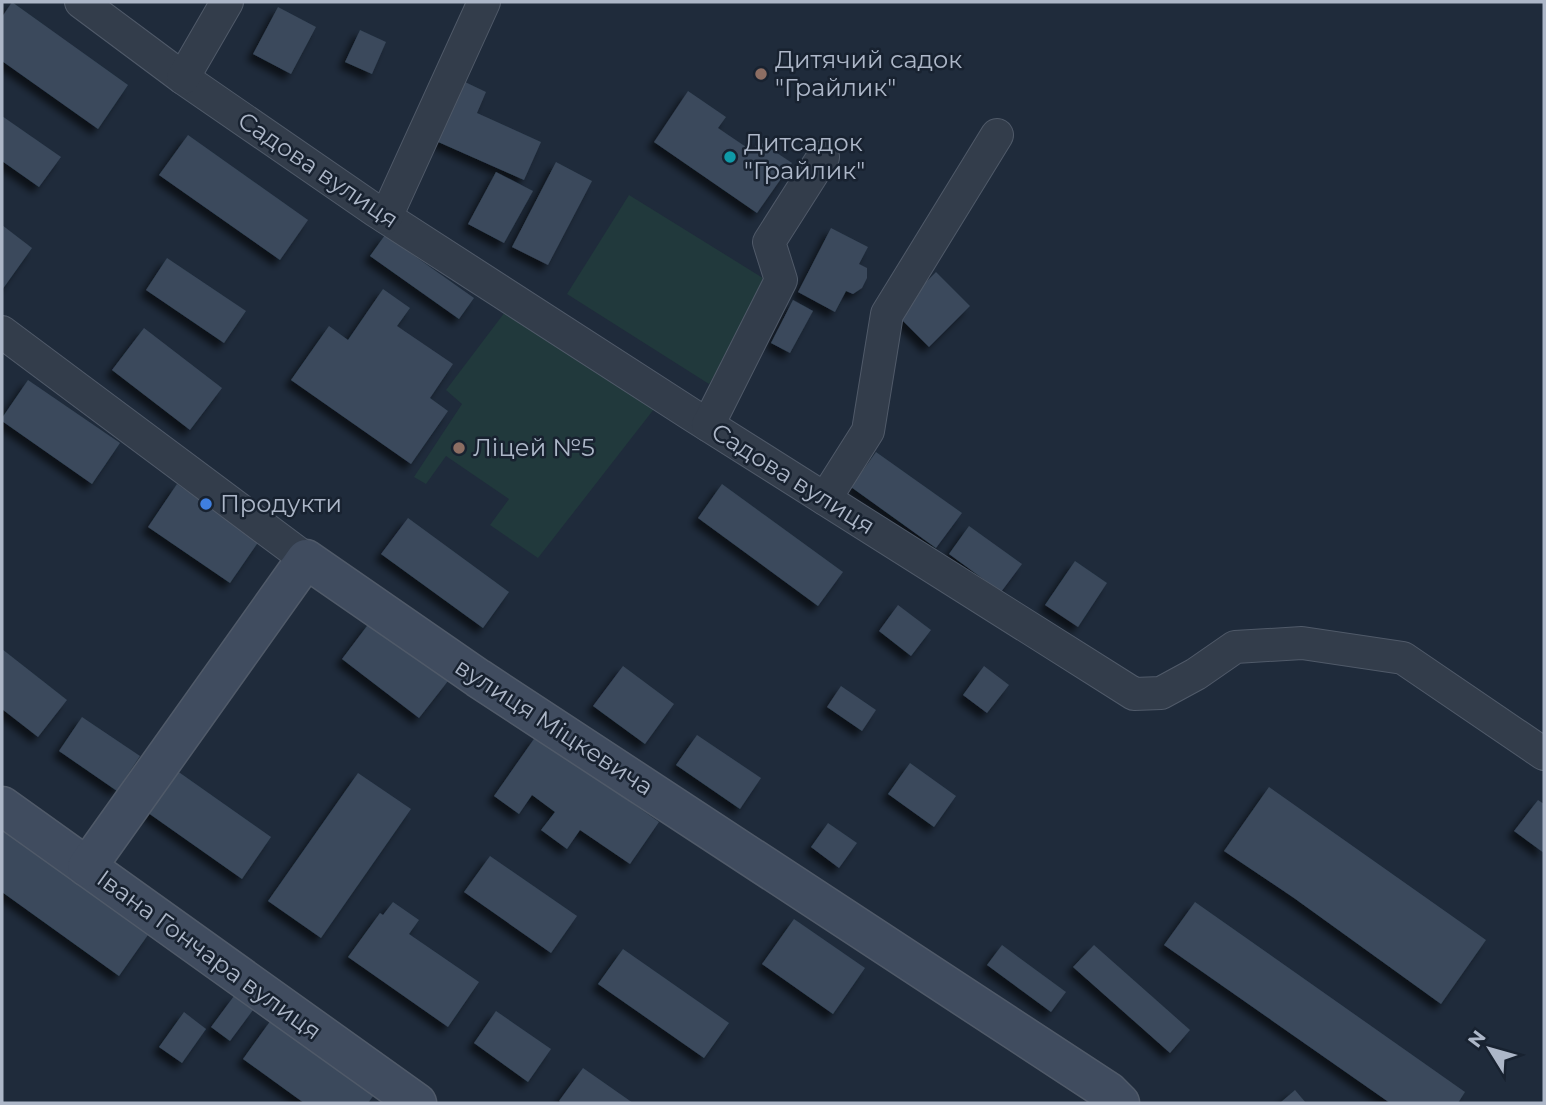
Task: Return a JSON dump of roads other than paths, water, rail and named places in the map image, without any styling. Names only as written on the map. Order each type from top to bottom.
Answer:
[{"type":"street","name":"Садова вулиця","points":[[81,2],[183,78],[386,217],[708,425],[1134,694],[1161,693],[1196,674],[1234,647],[1302,643],[1403,658],[1544,754]]},
{"type":"street","points":[[183,78],[227,2]]},
{"type":"street","points":[[386,217],[484,2]]},
{"type":"street","points":[[825,499],[868,431],[887,314],[997,135]]},
{"type":"street","points":[[708,425],[781,280],[769,242],[823,157]]},
{"type":"street","name":"вулиця Міцкевича","points":[[2,332],[306,559],[478,678],[1098,1084],[1120,1103]]},
{"type":"street","points":[[87,867],[306,559]]},
{"type":"street","name":"Івана Гончара вулиця","points":[[2,806],[417,1103]]},
{"type":"place","name":"Дитячий садок \"Грайлик\"","points":[[761,74]]},
{"type":"place","name":"Дитсадок \"Грайлик\"","points":[[730,157]]},
{"type":"place","name":"Ліцей №5","points":[[459,448]]},
{"type":"place","name":"Продукти","points":[[206,504]]}]
